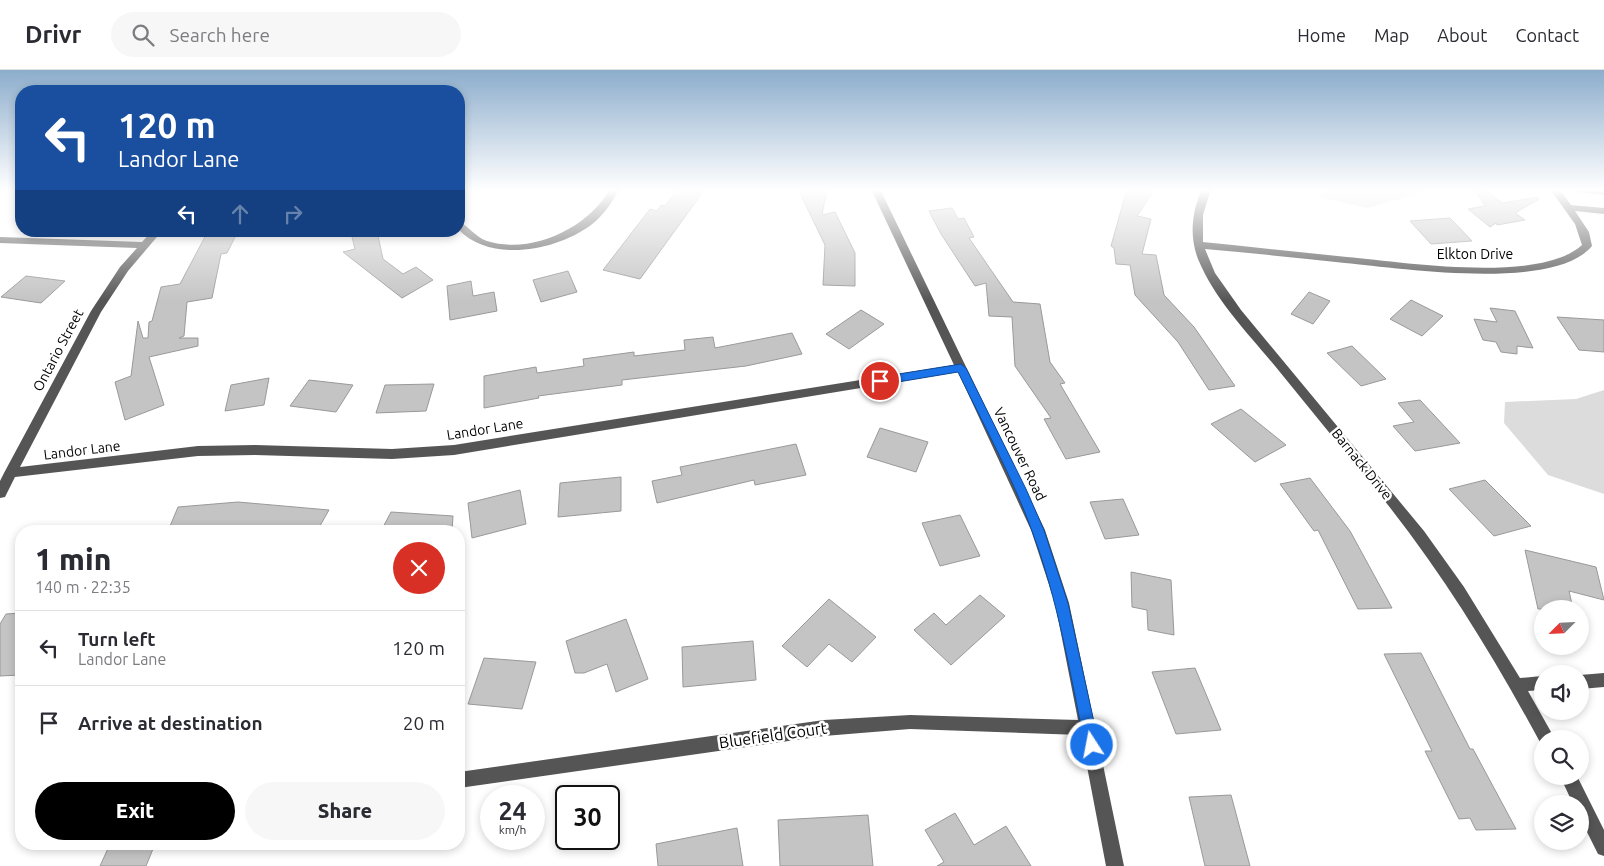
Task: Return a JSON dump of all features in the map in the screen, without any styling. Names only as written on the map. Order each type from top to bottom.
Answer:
[{"type":"street","points":[[465,232],[479,242],[498,246],[534,245],[558,239],[584,226]]},
{"type":"street","name":"Vancouver Road","points":[[893,226],[1038,530],[1062,603],[1116,866]]},
{"type":"street","name":"Barnack Drive","points":[[1198,226],[1199,245],[1202,257],[1224,295],[1430,550],[1517,685],[1542,730]]},
{"type":"street","name":"Elkton Drive","points":[[1199,245],[1451,270],[1480,271],[1541,266],[1576,256],[1587,246],[1588,238],[1581,226]]},
{"type":"street","name":"Ontario Street","points":[[0,493],[96,311],[151,237]]},
{"type":"street","points":[[0,240],[144,245]]},
{"type":"street","name":"Landor Lane","points":[[10,473],[198,451],[255,450],[392,454],[454,450],[961,368]]},
{"type":"street","points":[[1589,681],[1604,680]]},
{"type":"street","points":[[1517,685],[1534,684]]},
{"type":"street","name":"Bluefield Court","points":[[465,779],[824,728],[910,722],[1089,728]]},
{"type":"street","points":[[1572,785],[1604,848]]},
{"type":"shaded area","points":[[1604,390],[1604,494],[1548,475],[1504,423],[1505,402],[1576,399]]},
{"type":"building","points":[[637,226],[678,226],[640,279],[603,270]]},
{"type":"building","points":[[816,226],[842,226],[855,253],[855,286],[823,285],[825,245]]},
{"type":"building","points":[[937,226],[968,226],[974,237],[969,238],[1013,302],[1040,304],[1050,362],[1065,383],[1060,384],[1100,452],[1066,459],[1044,419],[1051,418],[1015,366],[1012,317],[989,316],[986,283],[975,286]]},
{"type":"building","points":[[1117,226],[1149,226],[1142,254],[1156,255],[1164,295],[1194,327],[1235,386],[1209,390],[1178,342],[1135,295],[1130,265],[1116,264],[1114,248],[1111,246]]},
{"type":"building","points":[[1415,226],[1458,226],[1472,241],[1431,244]]},
{"type":"building","points":[[205,237],[235,237],[227,253],[221,254],[212,298],[187,302],[184,336],[179,338],[198,338],[198,346],[149,357],[164,405],[125,420],[115,382],[131,376],[138,321],[143,338],[148,338],[149,322],[152,321],[161,287],[180,284]]},
{"type":"building","points":[[352,237],[378,237],[383,259],[403,274],[416,267],[433,280],[402,298],[343,252],[355,249]]},
{"type":"building","points":[[568,271],[577,292],[541,302],[533,280]]},
{"type":"building","points":[[26,276],[65,281],[41,303],[1,297]]},
{"type":"building","points":[[471,281],[473,296],[494,292],[497,311],[450,320],[447,286]]},
{"type":"building","points":[[1309,292],[1330,301],[1313,324],[1291,314]]},
{"type":"building","points":[[1411,300],[1443,316],[1422,336],[1390,319]]},
{"type":"building","points":[[1490,308],[1515,311],[1533,348],[1517,346],[1517,354],[1501,352],[1496,342],[1483,340],[1474,319],[1497,322]]},
{"type":"building","points":[[861,310],[884,324],[849,349],[826,334]]},
{"type":"building","points":[[1557,317],[1604,320],[1604,352],[1579,350]]},
{"type":"building","points":[[792,333],[802,354],[746,366],[622,380],[622,385],[538,396],[539,398],[484,408],[484,376],[536,367],[537,373],[584,366],[583,359],[634,352],[634,356],[685,350],[684,340],[713,337],[715,348]]},
{"type":"building","points":[[1352,346],[1386,379],[1361,386],[1327,353]]},
{"type":"building","points":[[269,378],[264,405],[225,411],[231,385]]},
{"type":"building","points":[[309,380],[353,385],[336,412],[290,406]]},
{"type":"building","points":[[434,384],[426,411],[376,413],[385,385]]},
{"type":"building","points":[[1420,400],[1460,443],[1415,451],[1393,426],[1414,422],[1398,403]]},
{"type":"building","points":[[1241,409],[1286,445],[1255,462],[1211,424]]},
{"type":"building","points":[[880,428],[928,442],[916,472],[867,457]]},
{"type":"building","points":[[796,444],[806,475],[755,485],[754,480],[657,503],[652,481],[682,475],[680,467]]},
{"type":"building","points":[[621,477],[621,511],[558,517],[560,483]]},
{"type":"building","points":[[1310,478],[1350,531],[1392,608],[1358,609],[1318,530],[1314,531],[1280,484]]},
{"type":"building","points":[[1485,480],[1531,526],[1494,536],[1449,489]]},
{"type":"building","points":[[520,490],[526,524],[472,538],[468,503]]},
{"type":"building","points":[[1123,499],[1139,535],[1105,539],[1090,502]]},
{"type":"building","points":[[238,502],[329,510],[320,525],[170,525],[178,507]]},
{"type":"building","points":[[391,512],[453,516],[452,525],[384,525]]},
{"type":"building","points":[[960,515],[980,556],[940,566],[922,523]]},
{"type":"building","points":[[1525,550],[1596,567],[1604,600],[1569,591],[1571,600],[1536,600]]},
{"type":"building","points":[[1131,572],[1171,580],[1174,635],[1148,630],[1147,610],[1132,607]]},
{"type":"building","points":[[980,595],[1005,616],[951,665],[914,630],[934,613],[946,625]]},
{"type":"building","points":[[829,599],[876,637],[852,662],[829,644],[807,667],[782,646]]},
{"type":"building","points":[[15,613],[15,675],[0,676],[0,624],[6,614]]},
{"type":"building","points":[[626,619],[648,679],[616,692],[607,664],[584,673],[575,673],[566,641]]},
{"type":"building","points":[[753,641],[756,680],[683,687],[682,647]]},
{"type":"building","points":[[1421,653],[1470,749],[1473,749],[1516,829],[1476,830],[1470,818],[1459,819],[1425,751],[1432,751],[1384,654]]},
{"type":"building","points":[[484,658],[536,662],[522,709],[468,704]]},
{"type":"building","points":[[1195,668],[1221,730],[1176,734],[1152,672]]},
{"type":"building","points":[[1231,795],[1250,866],[1205,866],[1189,797]]},
{"type":"building","points":[[955,813],[974,845],[1006,826],[1031,866],[937,866],[944,862],[925,830]]},
{"type":"building","points":[[868,815],[873,866],[780,866],[778,820]]},
{"type":"building","points":[[737,828],[743,866],[658,866],[656,844]]},
{"type":"building","points":[[107,850],[153,850],[146,866],[100,866]]},
{"type":"route","points":[[880,381],[961,368],[1038,530],[1062,603],[1092,745]]}]
